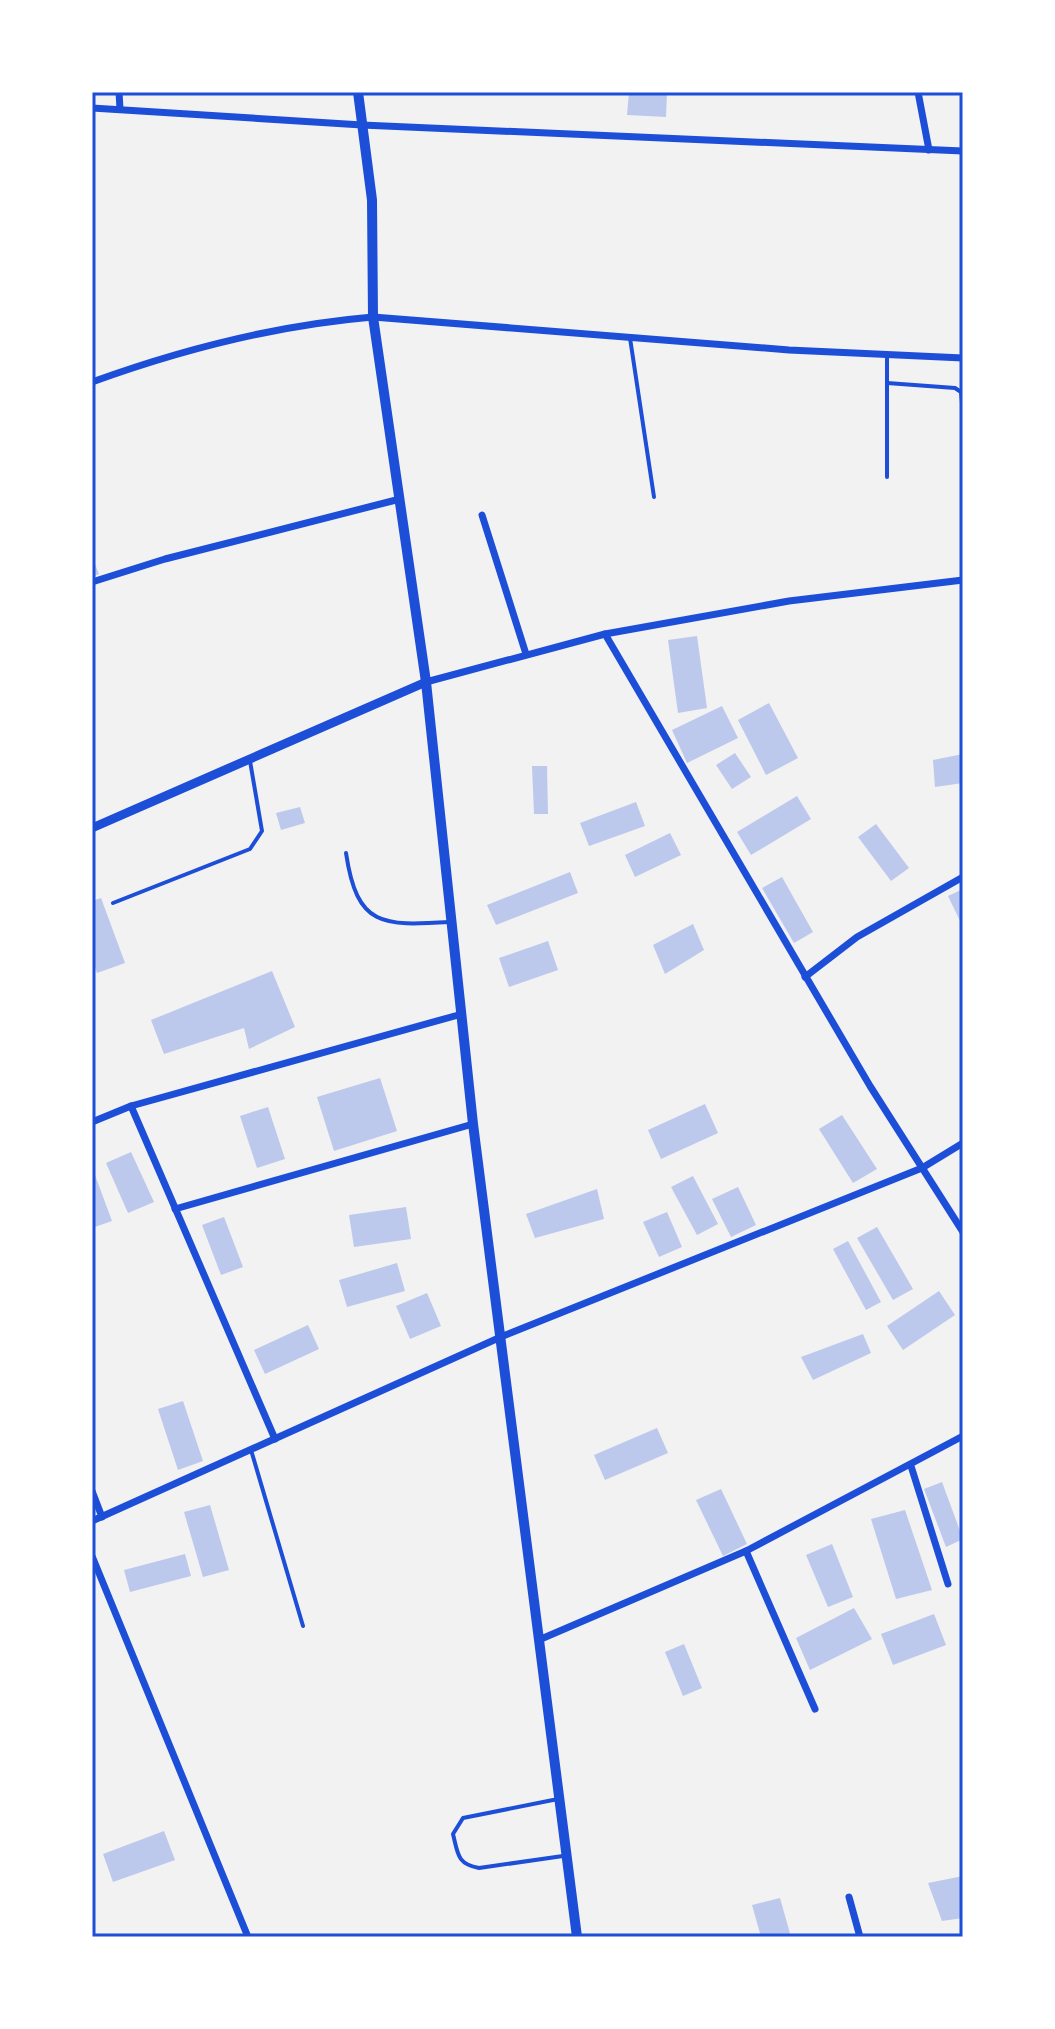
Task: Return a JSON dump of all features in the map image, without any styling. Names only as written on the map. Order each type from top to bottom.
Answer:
[{"type":"main road","points":[[358,92],[372,200],[373,317],[426,682],[473,1124],[503,1336],[577,1937]]},
{"type":"street","points":[[119,92],[120,109]]},
{"type":"street","points":[[918,92],[929,150]]},
{"type":"street","points":[[92,108],[362,125],[963,151]]},
{"type":"street","points":[[92,382],[231,340],[312,322],[373,317],[630,338],[963,358]]},
{"type":"street","points":[[92,582],[165,559],[400,499]]},
{"type":"street","points":[[482,515],[526,654]]},
{"type":"street","points":[[92,828],[426,682],[605,634],[789,601],[963,580]]},
{"type":"street","points":[[605,634],[805,977],[963,1232]]},
{"type":"street","points":[[805,977],[857,937],[963,877]]},
{"type":"street","points":[[92,1122],[131,1106],[462,1014]]},
{"type":"street","points":[[131,1106],[275,1439]]},
{"type":"street","points":[[175,1209],[473,1124]]},
{"type":"street","points":[[92,1521],[503,1336],[922,1168],[963,1143]]},
{"type":"street","points":[[541,1639],[746,1551],[963,1436]]},
{"type":"street","points":[[911,1466],[948,1584]]},
{"type":"street","points":[[92,1491],[102,1517]]},
{"type":"street","points":[[746,1551],[815,1709]]},
{"type":"street","points":[[92,1556],[248,1937]]},
{"type":"street","points":[[849,1897],[860,1937]]},
{"type":"lane","points":[[630,338],[654,497]]},
{"type":"lane","points":[[887,354],[887,477]]},
{"type":"lane","points":[[887,383],[955,388],[961,392],[963,413]]},
{"type":"lane","points":[[113,903],[250,849],[258,841],[262,831],[249,759]]},
{"type":"lane","points":[[346,853],[351,886],[361,906],[400,925],[452,921]]},
{"type":"lane","points":[[251,1450],[303,1626]]},
{"type":"lane","points":[[558,1799],[463,1818],[453,1834],[459,1861],[466,1866],[479,1868],[566,1856]]},
{"type":"building","points":[[629,92],[667,92],[666,117],[627,115]]},
{"type":"building","points":[[92,557],[99,574],[92,577]]},
{"type":"building","points":[[697,636],[707,708],[678,713],[668,640]]},
{"type":"building","points":[[769,703],[798,758],[766,775],[738,720]]},
{"type":"building","points":[[722,706],[738,738],[687,763],[672,730]]},
{"type":"building","points":[[735,753],[751,777],[732,789],[716,765]]},
{"type":"building","points":[[963,754],[963,783],[935,787],[933,760]]},
{"type":"building","points":[[532,766],[547,766],[548,814],[534,814]]},
{"type":"building","points":[[797,796],[811,819],[751,855],[737,832]]},
{"type":"building","points":[[636,802],[645,826],[589,846],[580,823]]},
{"type":"building","points":[[300,807],[305,823],[281,830],[276,813]]},
{"type":"building","points":[[876,824],[909,868],[891,881],[858,837]]},
{"type":"building","points":[[670,833],[681,855],[635,877],[625,855]]},
{"type":"building","points":[[570,872],[578,893],[496,925],[487,905]]},
{"type":"building","points":[[782,877],[813,932],[794,943],[762,888]]},
{"type":"building","points":[[963,889],[963,927],[948,896]]},
{"type":"building","points":[[101,898],[125,963],[97,973],[92,959],[92,901]]},
{"type":"building","points":[[693,924],[704,950],[665,974],[653,945]]},
{"type":"building","points":[[548,941],[558,970],[509,987],[499,958]]},
{"type":"building","points":[[272,971],[295,1027],[249,1049],[244,1028],[164,1054],[151,1020]]},
{"type":"building","points":[[380,1078],[397,1131],[334,1151],[317,1097]]},
{"type":"building","points":[[705,1104],[718,1133],[661,1159],[648,1130]]},
{"type":"building","points":[[268,1107],[285,1159],[257,1168],[240,1116]]},
{"type":"building","points":[[842,1115],[877,1169],[853,1183],[819,1129]]},
{"type":"building","points":[[131,1152],[154,1202],[128,1213],[106,1163]]},
{"type":"building","points":[[92,1167],[112,1221],[92,1228]]},
{"type":"building","points":[[693,1176],[718,1224],[697,1235],[671,1187]]},
{"type":"building","points":[[738,1187],[756,1225],[731,1237],[712,1199]]},
{"type":"building","points":[[597,1189],[604,1219],[535,1238],[526,1214]]},
{"type":"building","points":[[406,1207],[411,1239],[354,1247],[349,1215]]},
{"type":"building","points":[[667,1212],[682,1247],[659,1257],[643,1222]]},
{"type":"building","points":[[224,1217],[243,1267],[221,1275],[202,1225]]},
{"type":"building","points":[[877,1227],[913,1289],[893,1300],[857,1238]]},
{"type":"building","points":[[848,1241],[881,1302],[866,1310],[833,1249]]},
{"type":"building","points":[[397,1263],[405,1291],[347,1307],[339,1280]]},
{"type":"building","points":[[939,1291],[955,1315],[903,1350],[887,1326]]},
{"type":"building","points":[[427,1293],[441,1326],[410,1339],[396,1306]]},
{"type":"building","points":[[308,1325],[319,1349],[265,1374],[254,1350]]},
{"type":"building","points":[[863,1334],[871,1353],[813,1380],[801,1357]]},
{"type":"building","points":[[183,1401],[203,1461],[178,1470],[158,1409]]},
{"type":"building","points":[[657,1428],[668,1453],[605,1480],[594,1455]]},
{"type":"building","points":[[942,1482],[963,1539],[946,1547],[924,1489]]},
{"type":"building","points":[[721,1489],[747,1544],[723,1556],[696,1500]]},
{"type":"building","points":[[210,1505],[229,1570],[203,1577],[184,1512]]},
{"type":"building","points":[[905,1510],[932,1590],[896,1599],[871,1519]]},
{"type":"building","points":[[832,1544],[853,1597],[828,1607],[806,1555]]},
{"type":"building","points":[[185,1554],[191,1576],[130,1592],[124,1570]]},
{"type":"building","points":[[854,1608],[872,1639],[810,1670],[796,1638]]},
{"type":"building","points":[[934,1614],[946,1645],[893,1665],[881,1634]]},
{"type":"building","points":[[684,1644],[702,1688],[683,1696],[665,1652]]},
{"type":"building","points":[[164,1831],[175,1860],[113,1882],[103,1854]]},
{"type":"building","points":[[963,1876],[963,1918],[942,1921],[928,1883]]},
{"type":"building","points":[[780,1898],[791,1937],[761,1937],[752,1905]]}]
